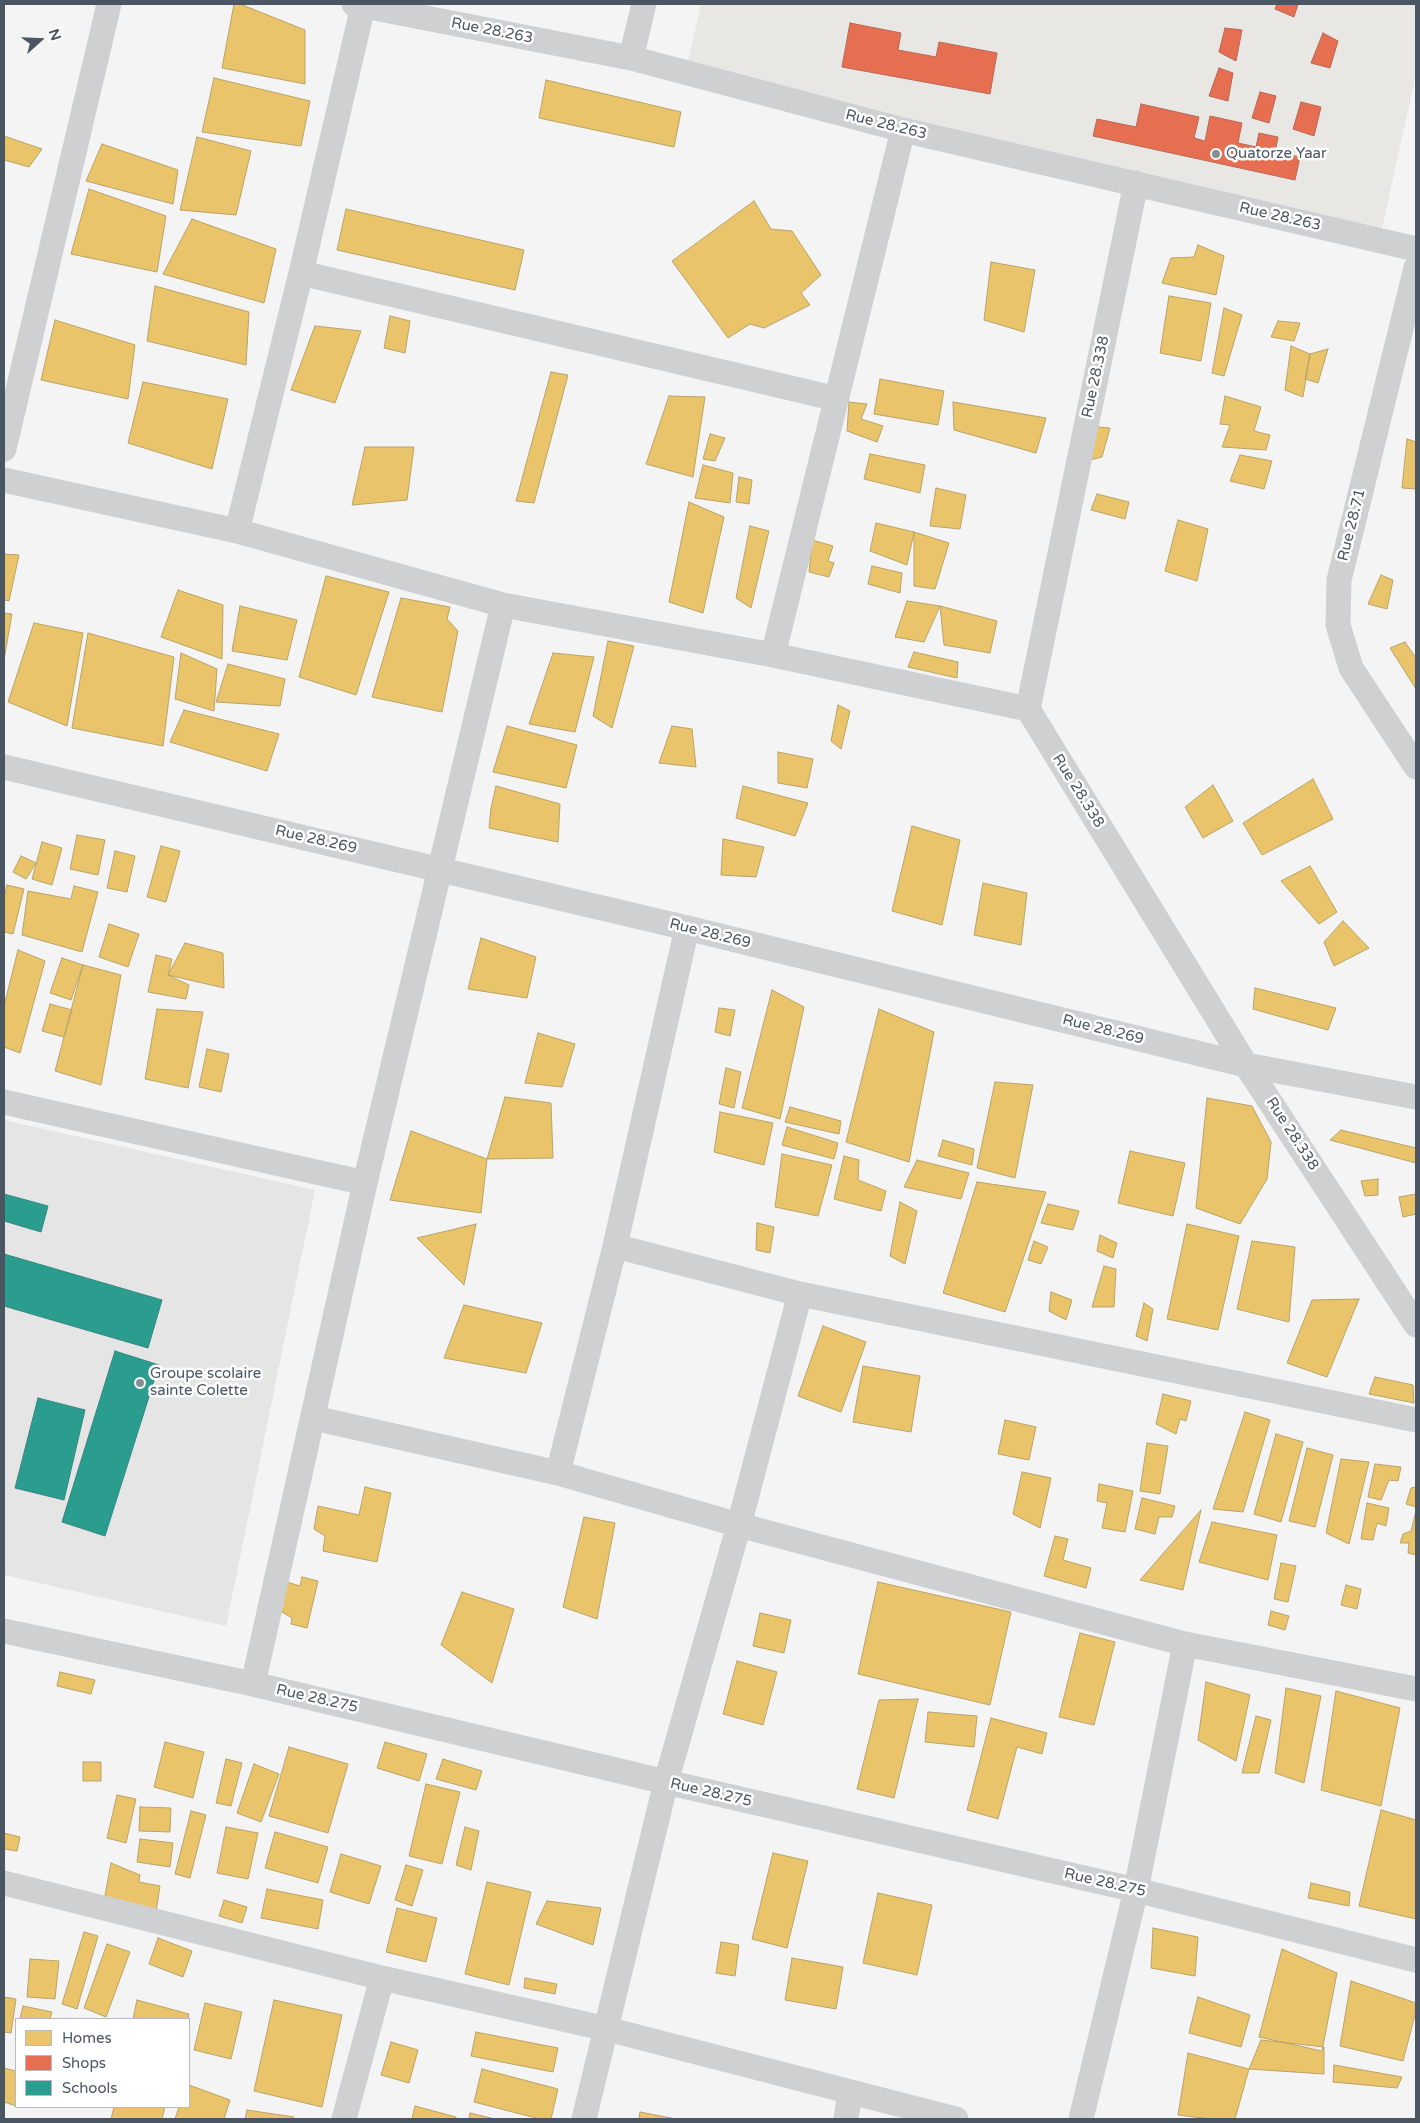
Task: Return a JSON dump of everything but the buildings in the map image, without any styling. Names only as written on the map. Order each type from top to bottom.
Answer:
[{"type":"street","points":[[4,449],[109,4]]},
{"type":"street","points":[[631,58],[644,4]]},
{"type":"street","points":[[237,531],[301,274],[359,5]]},
{"type":"street","name":"Rue 28.263","points":[[359,5],[631,58],[903,130],[1416,249]]},
{"type":"street","points":[[773,655],[903,130]]},
{"type":"street","name":"Rue 28.338","points":[[1136,183],[1028,709],[1246,1065],[1416,1325]]},
{"type":"street","name":"Rue 28.71","points":[[1416,268],[1339,580],[1338,625],[1351,668],[1416,767]]},
{"type":"street","points":[[301,274],[837,399]]},
{"type":"street","points":[[4,480],[237,531],[502,605],[773,655],[1028,709]]},
{"type":"street","points":[[253,1684],[365,1184],[502,605]]},
{"type":"street","name":"Rue 28.269","points":[[4,767],[686,928],[1246,1065],[1416,1097]]},
{"type":"street","points":[[558,1473],[615,1246],[686,928]]},
{"type":"street","points":[[4,1102],[365,1184]]},
{"type":"street","points":[[615,1246],[800,1294],[1416,1420]]},
{"type":"street","points":[[584,2119],[666,1782],[739,1525],[800,1294]]},
{"type":"street","points":[[314,1418],[558,1473],[739,1525],[1185,1644],[1416,1689]]},
{"type":"street","name":"Rue 28.275","points":[[4,1631],[253,1684],[666,1782],[1136,1890],[1416,1960]]},
{"type":"street","points":[[1081,2119],[1136,1890],[1185,1644]]},
{"type":"street","points":[[4,1883],[382,1978],[607,2029],[956,2119]]},
{"type":"street","points":[[344,2119],[382,1978]]},
{"type":"street","points":[[846,2119],[850,2092]]},
{"type":"shaded area","name":"Quatorze Yaar","points":[[701,4],[1416,4],[1416,74],[1381,233],[685,75]]},
{"type":"shaded area","name":"Groupe scolaire sainte Colette","points":[[4,1120],[315,1190],[226,1626],[4,1575]]},
{"type":"place","name":"Quatorze Yaar","points":[[1216,154]]},
{"type":"place","name":"Groupe scolaire sainte Colette","points":[[140,1383]]}]
